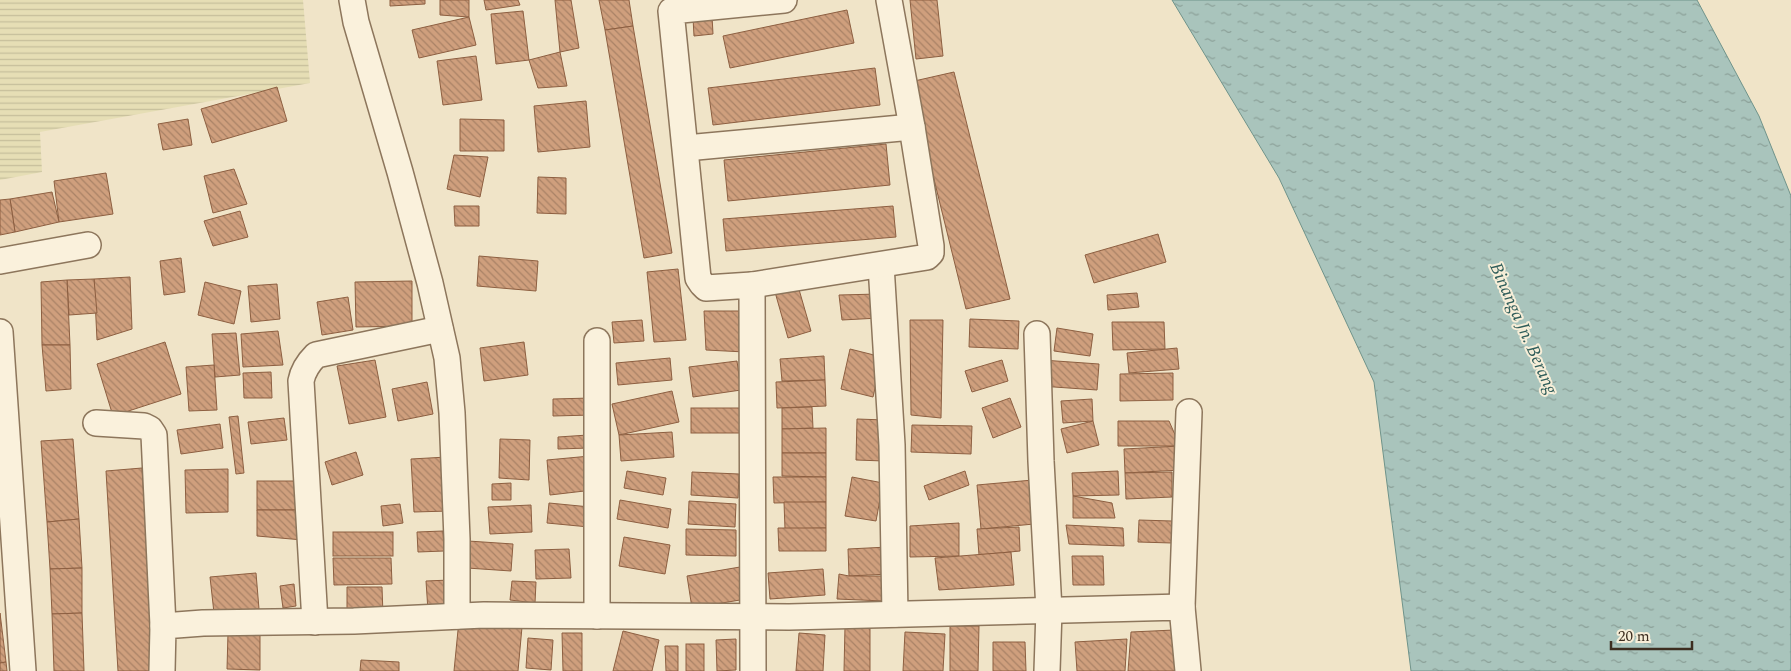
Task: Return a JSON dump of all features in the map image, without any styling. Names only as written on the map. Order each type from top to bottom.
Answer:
[{"type":"street","points":[[352,0],[356,22],[403,181],[430,282],[447,358],[452,413],[457,539],[457,616]]},
{"type":"street","points":[[784,0],[671,11],[698,278],[706,288],[752,285],[881,265],[927,257],[931,253],[912,127],[889,0]]},
{"type":"street","points":[[686,148],[912,127]]},
{"type":"street","points":[[0,261],[88,246]]},
{"type":"street","points":[[881,265],[892,445],[895,614]]},
{"type":"street","points":[[752,285],[752,671]]},
{"type":"street","points":[[315,622],[302,374],[305,367],[316,355],[440,329]]},
{"type":"street","points":[[0,332],[22,671]]},
{"type":"street","points":[[1037,334],[1041,461],[1049,610],[1047,671]]},
{"type":"street","points":[[597,341],[597,616]]},
{"type":"street","points":[[1188,671],[1182,607],[1189,412]]},
{"type":"street","points":[[96,423],[144,426],[150,429],[154,435],[164,626],[162,671]]},
{"type":"street","points":[[164,626],[203,623],[315,622],[457,616],[753,617],[1182,607]]},
{"type":"shaded area","points":[[0,0],[303,0],[310,83],[40,132],[42,172],[0,180]]},
{"type":"water","name":"Binanga Jn. Berang","points":[[1172,0],[1697,0],[1759,116],[1791,196],[1791,671],[1411,671],[1374,382],[1279,178]]},
{"type":"building","points":[[390,0],[425,0],[425,4],[390,6]]},
{"type":"building","points":[[440,0],[469,0],[469,17],[440,15]]},
{"type":"building","points":[[484,0],[518,0],[520,5],[486,10]]},
{"type":"building","points":[[555,0],[571,0],[579,48],[560,52]]},
{"type":"building","points":[[599,0],[629,0],[633,26],[605,30]]},
{"type":"building","points":[[910,0],[937,0],[943,56],[916,59]]},
{"type":"building","points":[[847,10],[854,43],[730,68],[723,36]]},
{"type":"building","points":[[523,11],[529,60],[496,64],[491,14]]},
{"type":"building","points":[[712,16],[713,34],[694,36],[693,18]]},
{"type":"building","points":[[469,17],[476,45],[419,58],[412,30]]},
{"type":"building","points":[[633,26],[672,253],[644,258],[605,30]]},
{"type":"building","points":[[560,52],[567,86],[538,88],[529,60]]},
{"type":"building","points":[[476,56],[482,100],[443,105],[437,61]]},
{"type":"building","points":[[875,68],[880,105],[713,125],[708,88]]},
{"type":"building","points":[[954,72],[1010,299],[966,309],[910,82]]},
{"type":"building","points":[[277,87],[287,121],[212,143],[201,109]]},
{"type":"building","points":[[586,101],[590,147],[538,152],[534,106]]},
{"type":"building","points":[[188,119],[192,145],[163,150],[158,124]]},
{"type":"building","points":[[460,119],[504,120],[504,151],[460,151]]},
{"type":"building","points":[[886,144],[890,185],[728,201],[724,160]]},
{"type":"building","points":[[454,155],[488,157],[480,197],[447,189]]},
{"type":"building","points":[[234,169],[247,204],[213,213],[204,176]]},
{"type":"building","points":[[106,173],[113,214],[59,222],[54,181]]},
{"type":"building","points":[[538,177],[566,178],[566,214],[537,213]]},
{"type":"building","points":[[52,192],[59,222],[15,232],[10,199]]},
{"type":"building","points":[[10,199],[15,232],[0,235],[0,200]]},
{"type":"building","points":[[454,206],[479,206],[479,226],[455,226]]},
{"type":"building","points":[[893,206],[896,237],[726,251],[723,219]]},
{"type":"building","points":[[240,211],[248,237],[213,246],[204,221]]},
{"type":"building","points":[[1158,234],[1166,262],[1094,283],[1085,255]]},
{"type":"building","points":[[479,256],[538,261],[536,291],[477,286]]},
{"type":"building","points":[[181,258],[185,292],[164,295],[160,261]]},
{"type":"building","points":[[678,269],[686,340],[654,342],[647,272]]},
{"type":"building","points":[[130,277],[132,329],[97,340],[94,279]]},
{"type":"building","points":[[94,279],[97,313],[69,315],[67,280]]},
{"type":"building","points":[[67,280],[70,345],[42,345],[41,282]]},
{"type":"building","points":[[412,281],[412,326],[356,327],[355,282]]},
{"type":"building","points":[[205,282],[241,291],[234,324],[198,315]]},
{"type":"building","points":[[277,284],[280,319],[251,322],[248,286]]},
{"type":"building","points":[[798,286],[811,331],[788,338],[775,292]]},
{"type":"building","points":[[1137,293],[1139,307],[1108,310],[1107,295]]},
{"type":"building","points":[[878,294],[879,318],[842,320],[839,295]]},
{"type":"building","points":[[348,297],[353,330],[322,335],[317,302]]},
{"type":"building","points":[[704,311],[744,311],[745,352],[706,350]]},
{"type":"building","points":[[970,319],[1019,321],[1018,349],[969,347]]},
{"type":"building","points":[[642,320],[644,341],[614,343],[612,322]]},
{"type":"building","points":[[910,320],[943,320],[941,418],[911,415]]},
{"type":"building","points":[[1112,322],[1164,322],[1165,349],[1113,350]]},
{"type":"building","points":[[1057,328],[1093,334],[1090,356],[1054,351]]},
{"type":"building","points":[[278,331],[283,365],[243,367],[241,334]]},
{"type":"building","points":[[236,333],[240,375],[215,377],[212,334]]},
{"type":"building","points":[[165,342],[181,394],[113,416],[97,364]]},
{"type":"building","points":[[524,342],[528,375],[484,381],[480,348]]},
{"type":"building","points":[[42,345],[70,345],[71,389],[46,391]]},
{"type":"building","points":[[1177,348],[1179,369],[1129,373],[1127,353]]},
{"type":"building","points":[[850,349],[882,357],[873,397],[841,389]]},
{"type":"building","points":[[824,356],[825,380],[782,381],[780,359]]},
{"type":"building","points":[[670,358],[672,380],[618,385],[616,363]]},
{"type":"building","points":[[375,360],[386,417],[349,424],[337,366]]},
{"type":"building","points":[[1002,360],[1008,381],[972,392],[965,371]]},
{"type":"building","points":[[1042,360],[1099,364],[1097,390],[1040,386]]},
{"type":"building","points":[[737,361],[741,390],[693,397],[689,367]]},
{"type":"building","points":[[214,365],[217,410],[189,411],[186,367]]},
{"type":"building","points":[[271,372],[272,398],[244,398],[243,373]]},
{"type":"building","points":[[1173,373],[1173,400],[1120,401],[1120,374]]},
{"type":"building","points":[[825,380],[826,406],[777,408],[776,382]]},
{"type":"building","points":[[427,382],[433,414],[398,421],[392,389]]},
{"type":"building","points":[[672,391],[679,422],[619,435],[612,404]]},
{"type":"building","points":[[591,398],[592,415],[553,416],[553,399]]},
{"type":"building","points":[[1010,398],[1021,427],[993,438],[982,408]]},
{"type":"building","points":[[1092,399],[1093,421],[1063,423],[1061,401]]},
{"type":"building","points":[[812,407],[813,428],[782,429],[782,408]]},
{"type":"building","points":[[691,408],[747,408],[747,433],[691,433]]},
{"type":"building","points":[[238,416],[244,473],[236,474],[229,417]]},
{"type":"building","points":[[284,418],[287,440],[251,444],[248,422]]},
{"type":"building","points":[[857,419],[885,420],[884,461],[856,460]]},
{"type":"building","points":[[1093,421],[1099,445],[1067,453],[1061,429]]},
{"type":"building","points":[[1118,421],[1169,421],[1180,446],[1118,446]]},
{"type":"building","points":[[220,424],[223,448],[181,454],[177,430]]},
{"type":"building","points":[[912,425],[972,426],[971,454],[911,452]]},
{"type":"building","points":[[826,428],[826,453],[782,453],[782,429]]},
{"type":"building","points":[[672,432],[674,457],[621,461],[619,435]]},
{"type":"building","points":[[588,435],[589,448],[558,449],[558,437]]},
{"type":"building","points":[[73,439],[79,519],[47,522],[41,441]]},
{"type":"building","points":[[500,439],[530,440],[529,480],[499,478]]},
{"type":"building","points":[[1180,446],[1181,470],[1125,473],[1124,449]]},
{"type":"building","points":[[356,452],[363,475],[332,485],[325,462]]},
{"type":"building","points":[[782,453],[826,453],[826,477],[782,476]]},
{"type":"building","points":[[590,456],[593,490],[550,495],[547,460]]},
{"type":"building","points":[[447,457],[449,511],[414,512],[411,459]]},
{"type":"building","points":[[142,468],[155,671],[118,671],[106,471]]},
{"type":"building","points":[[228,469],[228,512],[186,513],[185,470]]},
{"type":"building","points":[[627,471],[666,478],[663,495],[624,488]]},
{"type":"building","points":[[965,471],[969,485],[929,500],[924,486]]},
{"type":"building","points":[[1118,471],[1119,495],[1073,496],[1072,473]]},
{"type":"building","points":[[692,472],[739,474],[738,498],[691,495]]},
{"type":"building","points":[[1172,472],[1172,497],[1126,499],[1125,473]]},
{"type":"building","points":[[773,477],[826,477],[826,502],[774,503]]},
{"type":"building","points":[[852,477],[883,483],[876,521],[845,516]]},
{"type":"building","points":[[1033,480],[1034,524],[981,529],[977,485]]},
{"type":"building","points":[[257,481],[302,481],[302,510],[257,510]]},
{"type":"building","points":[[511,483],[511,500],[492,500],[492,484]]},
{"type":"building","points":[[1073,496],[1112,503],[1115,518],[1073,518]]},
{"type":"building","points":[[620,500],[671,509],[668,528],[617,519]]},
{"type":"building","points":[[689,501],[736,504],[735,527],[688,524]]},
{"type":"building","points":[[784,502],[826,502],[826,528],[785,529]]},
{"type":"building","points":[[549,503],[590,507],[589,527],[547,523]]},
{"type":"building","points":[[400,504],[403,523],[383,526],[381,506]]},
{"type":"building","points":[[531,505],[532,532],[490,534],[488,507]]},
{"type":"building","points":[[257,510],[302,510],[303,540],[257,536]]},
{"type":"building","points":[[79,519],[82,568],[50,569],[47,522]]},
{"type":"building","points":[[1139,520],[1172,521],[1172,543],[1138,542]]},
{"type":"building","points":[[959,523],[959,556],[910,557],[910,526]]},
{"type":"building","points":[[1066,525],[1123,528],[1124,546],[1069,544]]},
{"type":"building","points":[[1019,527],[1020,551],[979,555],[977,529]]},
{"type":"building","points":[[778,528],[826,528],[826,551],[779,551]]},
{"type":"building","points":[[686,529],[736,530],[736,556],[686,555]]},
{"type":"building","points":[[443,531],[444,551],[418,552],[417,532]]},
{"type":"building","points":[[333,532],[393,532],[393,556],[333,556]]},
{"type":"building","points":[[624,537],[670,545],[665,574],[619,566]]},
{"type":"building","points":[[468,541],[513,544],[511,571],[467,568]]},
{"type":"building","points":[[888,547],[889,574],[849,576],[848,549]]},
{"type":"building","points":[[569,549],[571,578],[536,579],[535,550]]},
{"type":"building","points":[[1011,552],[1014,585],[939,590],[935,558]]},
{"type":"building","points":[[1072,556],[1103,556],[1104,585],[1073,585]]},
{"type":"building","points":[[333,558],[391,558],[392,584],[334,585]]},
{"type":"building","points":[[740,567],[746,599],[692,608],[687,576]]},
{"type":"building","points":[[82,568],[82,613],[52,614],[50,569]]},
{"type":"building","points":[[823,569],[825,595],[770,599],[768,573]]},
{"type":"building","points":[[256,573],[259,609],[214,613],[210,577]]},
{"type":"building","points":[[839,574],[849,576],[885,576],[884,601],[837,599]]},
{"type":"building","points":[[450,580],[452,609],[428,611],[426,581]]},
{"type":"building","points":[[512,581],[536,582],[535,603],[510,600]]},
{"type":"building","points":[[294,584],[296,606],[283,608],[280,586]]},
{"type":"building","points":[[347,587],[382,587],[383,615],[347,616]]},
{"type":"building","points":[[0,613],[6,662],[0,663]]},
{"type":"building","points":[[82,613],[84,671],[54,671],[52,614]]},
{"type":"building","points":[[459,620],[522,627],[518,671],[454,671]]},
{"type":"building","points":[[845,626],[870,627],[870,671],[844,671]]},
{"type":"building","points":[[950,626],[979,626],[978,671],[950,671]]},
{"type":"building","points":[[1174,630],[1176,671],[1128,671],[1131,632]]},
{"type":"building","points":[[623,631],[659,640],[652,671],[613,671]]},
{"type":"building","points":[[905,632],[945,634],[943,671],[903,671]]},
{"type":"building","points":[[228,633],[260,634],[260,670],[227,669]]},
{"type":"building","points":[[562,633],[582,633],[582,671],[563,671]]},
{"type":"building","points":[[799,633],[825,635],[823,671],[796,671]]},
{"type":"building","points":[[528,638],[553,640],[551,670],[526,668]]},
{"type":"building","points":[[736,639],[736,670],[717,671],[716,640]]},
{"type":"building","points":[[1127,639],[1125,671],[1077,671],[1075,642]]},
{"type":"building","points":[[993,642],[1025,642],[1026,671],[993,671]]},
{"type":"building","points":[[686,644],[704,644],[704,671],[686,671]]},
{"type":"building","points":[[665,646],[678,646],[678,671],[666,671]]},
{"type":"building","points":[[361,660],[399,662],[399,671],[360,671]]},
{"type":"building","points":[[6,662],[7,671],[0,671],[0,663]]}]
